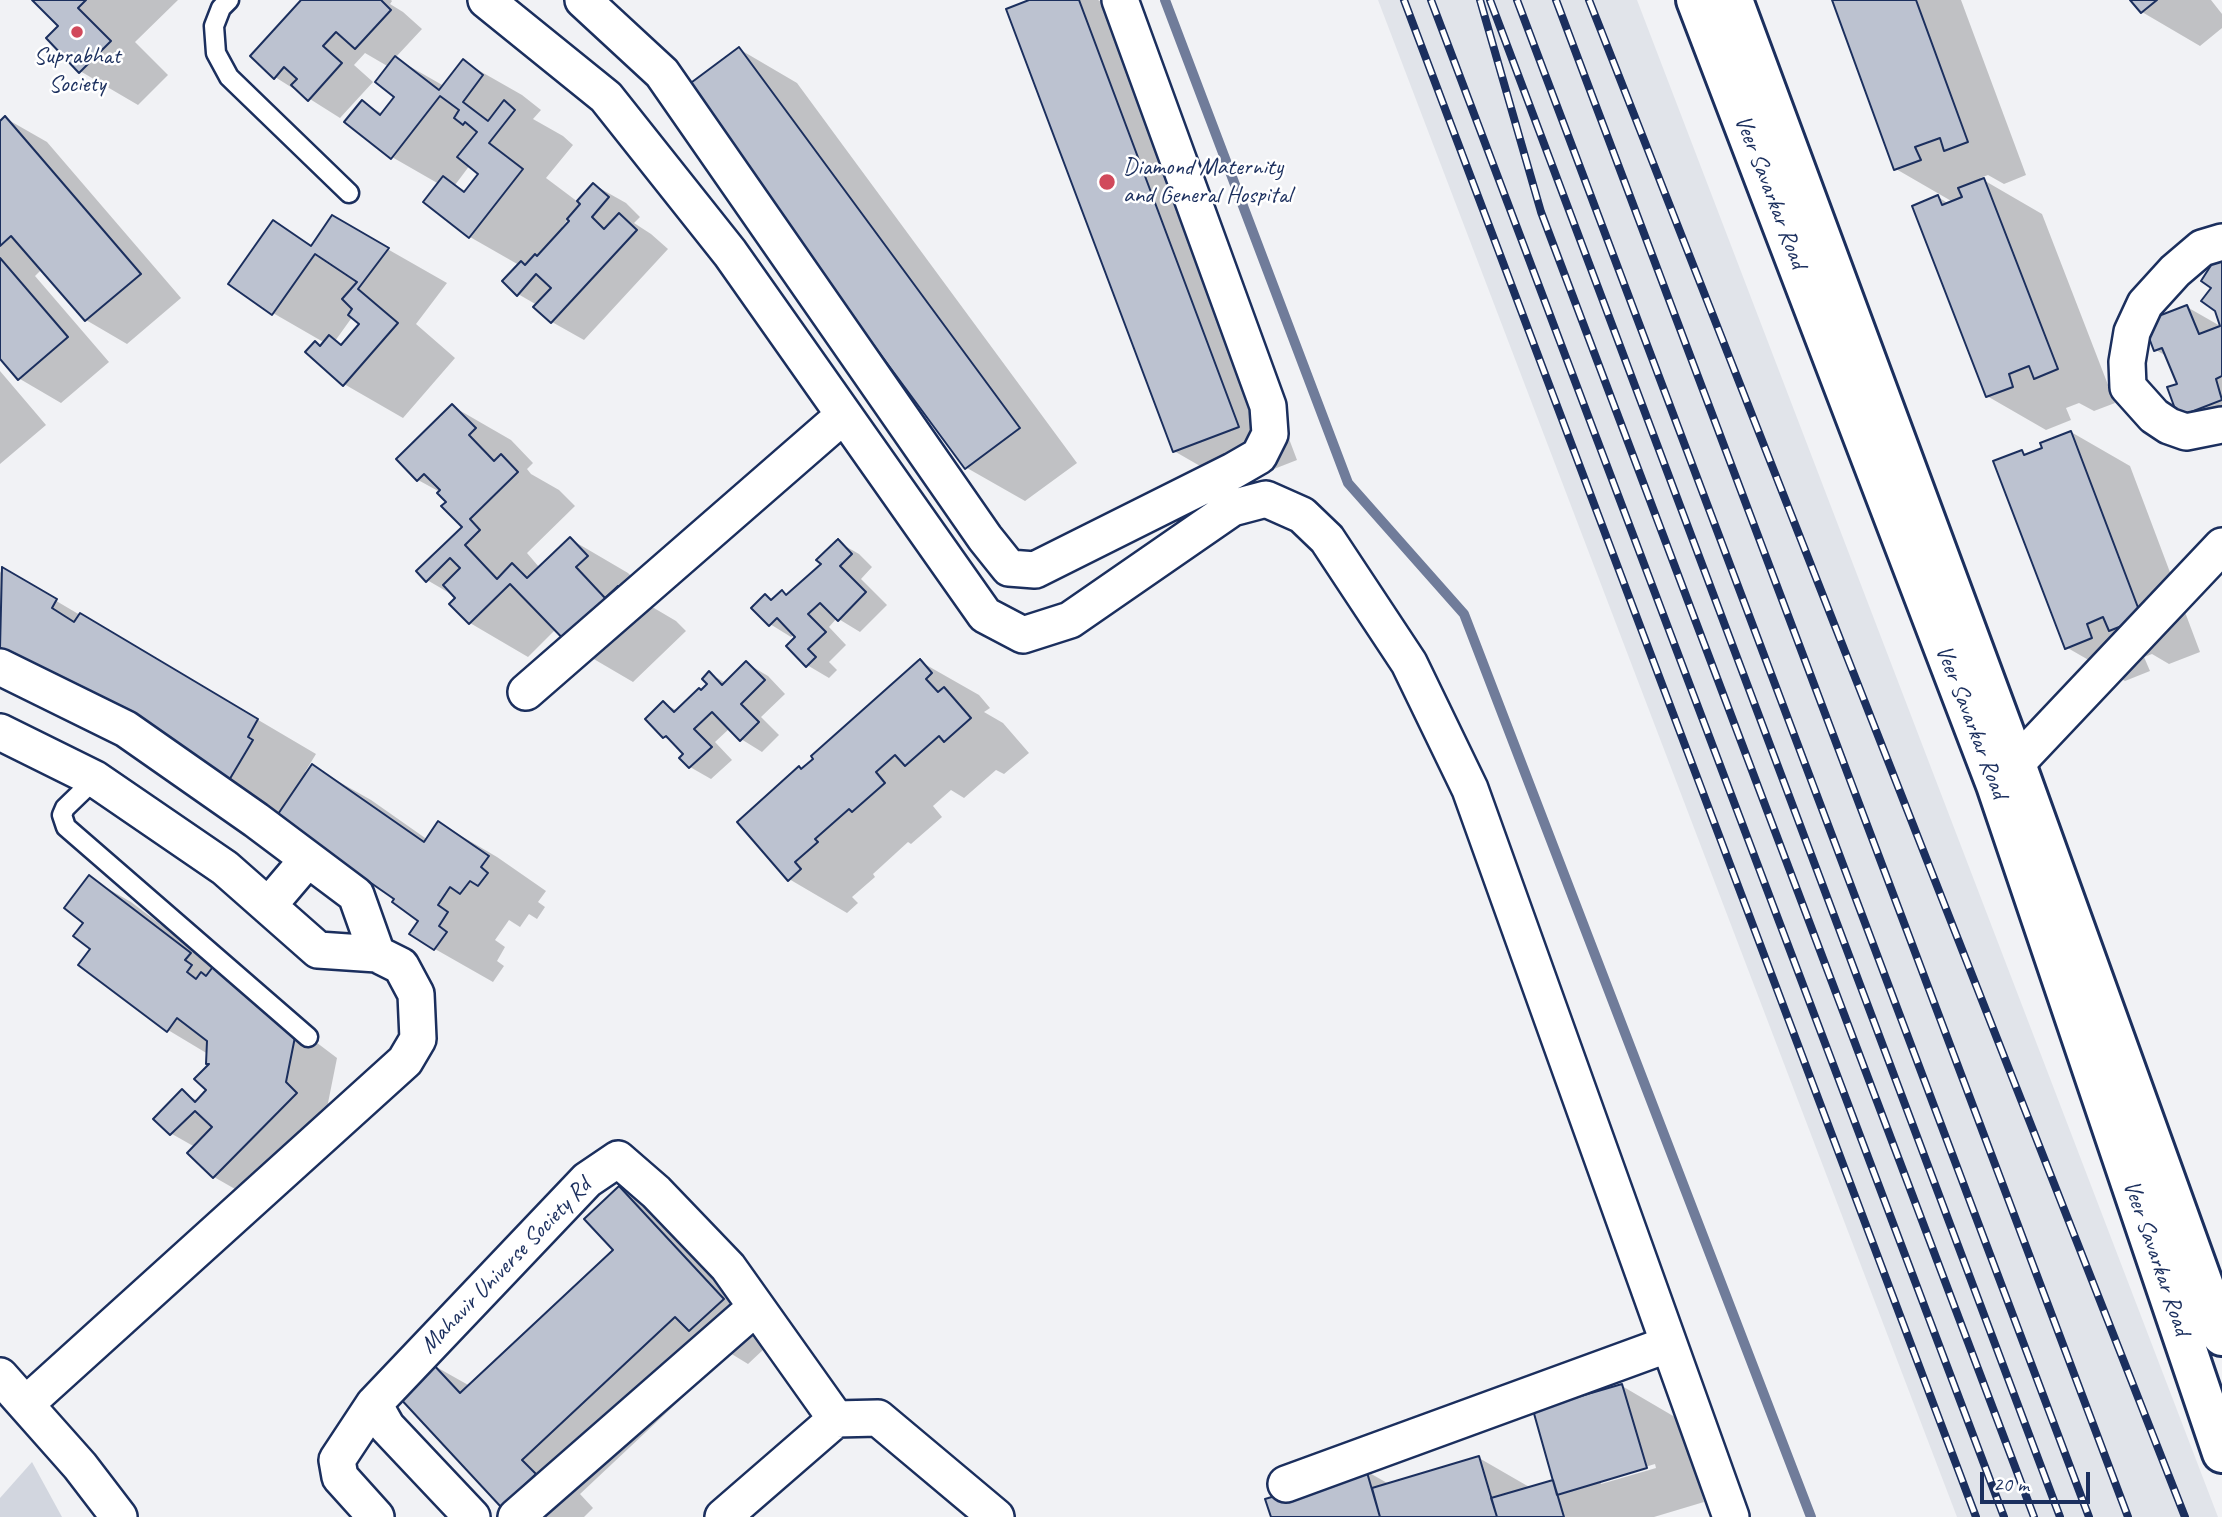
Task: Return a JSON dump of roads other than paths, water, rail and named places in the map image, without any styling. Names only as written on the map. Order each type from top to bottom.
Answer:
[{"type":"street","points":[[486,0],[606,97],[730,253],[985,615],[1023,635],[1070,620],[1232,508],[1266,499],[1302,515],[1327,538],[1409,663],[1470,789],[1731,1517]]},
{"type":"street","points":[[583,0],[662,73],[985,538],[1009,568],[1035,570],[1259,456],[1270,434],[1268,405],[1120,0]]},
{"type":"street","name":"Veer Savarkar Road","points":[[1696,0],[2006,774],[2222,1336]]},
{"type":"street","name":"Veer Savarkar Road","points":[[1732,0],[2006,774],[2222,1453]]},
{"type":"street","points":[[2222,242],[2202,248],[2175,271],[2145,304],[2132,332],[2127,362],[2128,387],[2147,409],[2169,426],[2186,432],[2222,425]]},
{"type":"street","points":[[526,692],[844,415]]},
{"type":"street","points":[[2006,774],[2222,546]]},
{"type":"street","points":[[0,667],[126,729],[256,820],[356,895],[377,954]]},
{"type":"street","points":[[0,732],[95,779],[225,868],[318,950],[377,954],[401,966],[416,994],[418,1038],[405,1061],[26,1404]]},
{"type":"street","points":[[268,906],[308,859]]},
{"type":"street","name":"Mahavir Universe Society Rd","points":[[376,1517],[341,1477],[337,1460],[374,1404],[587,1180],[618,1159],[656,1192],[728,1268],[836,1419]]},
{"type":"street","points":[[516,1517],[756,1307]]},
{"type":"street","points":[[1286,1484],[1669,1344]]},
{"type":"street","points":[[0,1376],[80,1466],[119,1517]]},
{"type":"street","points":[[374,1404],[387,1427],[472,1517]]},
{"type":"street","points":[[723,1517],[836,1419],[878,1418],[996,1517]]},
{"type":"lane","points":[[229,0],[221,8],[214,26],[216,53],[229,77],[349,193]]},
{"type":"lane","points":[[95,779],[65,808],[62,815],[66,827],[308,1037]]},
{"type":"waterway","points":[[1165,0],[1348,483],[1464,614],[1811,1517]]},
{"type":"railway","points":[[1404,0],[1976,1517]]},
{"type":"railway","points":[[1431,0],[2004,1517]]},
{"type":"railway","points":[[1480,0],[1541,212],[2034,1517]]},
{"type":"railway","points":[[1490,0],[2060,1517]]},
{"type":"railway","points":[[1517,0],[2089,1517]]},
{"type":"railway","points":[[1556,0],[2128,1517]]},
{"type":"railway","points":[[1589,0],[2185,1517]]},
{"type":"place","name":"Suprabhat Society","points":[[77,32]]},
{"type":"place","name":"Diamond Maternity and General Hospital","points":[[1107,182]]}]
